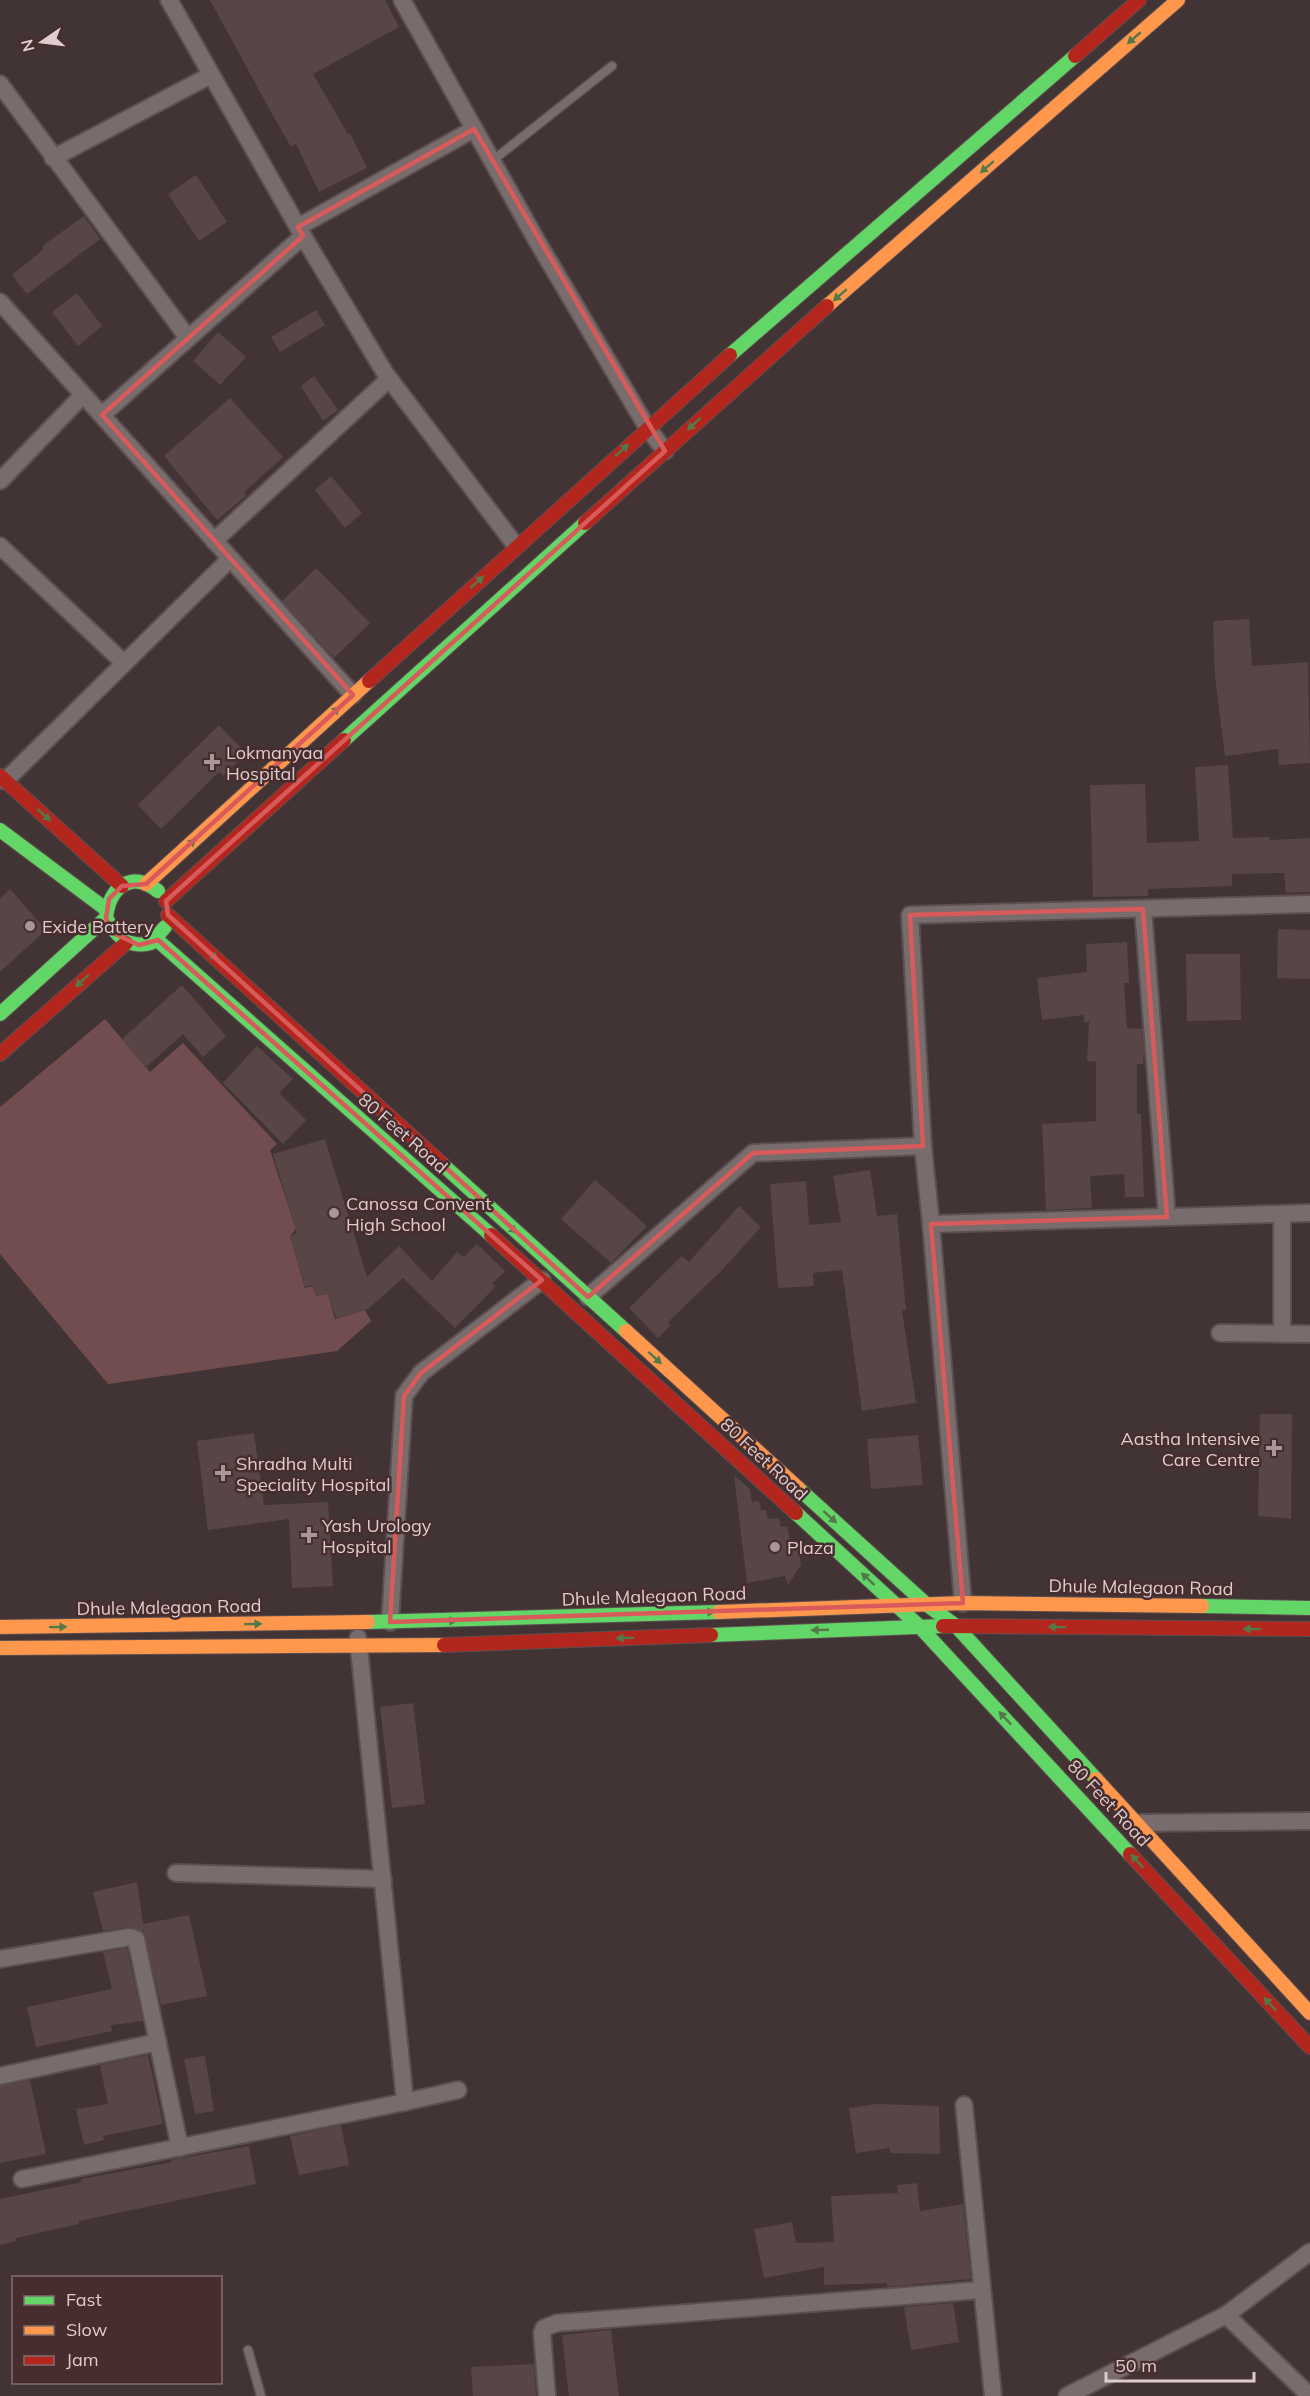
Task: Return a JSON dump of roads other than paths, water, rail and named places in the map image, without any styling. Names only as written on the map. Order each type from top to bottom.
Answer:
[{"type":"main road","points":[[146,884],[647,427],[1139,0]]},
{"type":"main road","points":[[1,831],[106,914],[113,933],[126,943],[139,945],[155,938],[161,933],[167,908],[665,451],[1178,0]]},
{"type":"main road","points":[[2,778],[122,886]]},
{"type":"main road","points":[[0,1014],[106,914],[109,899],[122,886],[140,882],[156,888],[167,908]]},
{"type":"main road","name":"80 Feet Road","points":[[167,908],[588,1297],[926,1604],[956,1626],[1310,2013]]},
{"type":"main road","name":"80 Feet Road","points":[[155,938],[542,1280],[919,1626],[1310,2046]]},
{"type":"main road","points":[[0,1054],[126,943]]},
{"type":"main road","name":"Dhule Malegaon Road","points":[[0,1627],[514,1620],[963,1603],[1310,1608]]},
{"type":"main road","points":[[0,1648],[472,1645],[919,1626],[1310,1629]]},
{"type":"street","points":[[169,0],[301,232],[389,379],[516,546]]},
{"type":"street","points":[[402,0],[492,161],[647,427],[665,451]]},
{"type":"street","points":[[53,158],[212,75]]},
{"type":"street","points":[[0,84],[188,338]]},
{"type":"street","points":[[102,415],[301,232],[474,129]]},
{"type":"street","points":[[0,302],[352,695]]},
{"type":"street","points":[[214,541],[389,379]]},
{"type":"street","points":[[0,481],[83,395]]},
{"type":"street","points":[[0,546],[123,662]]},
{"type":"street","points":[[2,778],[230,559]]},
{"type":"street","points":[[963,1603],[923,1146],[909,915],[1310,904]]},
{"type":"street","points":[[1143,909],[1167,1217]]},
{"type":"street","points":[[588,1297],[753,1153],[923,1146]]},
{"type":"street","points":[[931,1224],[1310,1213]]},
{"type":"street","points":[[1282,1214],[1282,1334]]},
{"type":"street","points":[[390,1622],[404,1396],[421,1373],[542,1280]]},
{"type":"street","points":[[1220,1333],[1310,1334]]},
{"type":"street","points":[[358,1622],[358,1646],[405,2102]]},
{"type":"street","points":[[1136,1823],[1310,1821]]},
{"type":"street","points":[[176,1873],[383,1879]]},
{"type":"street","points":[[0,1959],[134,1937],[138,1942],[180,2148]]},
{"type":"street","points":[[0,2076],[158,2042]]},
{"type":"street","points":[[22,2179],[458,2090]]},
{"type":"street","points":[[963,2105],[993,2396]]},
{"type":"street","points":[[1067,2396],[1226,2315],[1310,2252]]},
{"type":"street","points":[[547,2396],[542,2333],[544,2328],[557,2323],[982,2290]]},
{"type":"street","points":[[1226,2315],[1310,2396]]},
{"type":"lane","points":[[492,161],[612,66]]},
{"type":"lane","points":[[248,2350],[261,2396]]},
{"type":"place","name":"Lokmanyaa Hospital","points":[[212,762]]},
{"type":"place","name":"Exide Battery","points":[[30,926]]},
{"type":"place","name":"Canossa Convent High School","points":[[334,1213]]},
{"type":"place","name":"Aastha Intensive Care Centre","points":[[1274,1448]]},
{"type":"place","name":"Shradha Multi Speciality Hospital","points":[[223,1473]]},
{"type":"place","name":"Yash Urology Hospital","points":[[309,1535]]},
{"type":"place","name":"Plaza","points":[[775,1547]]}]
